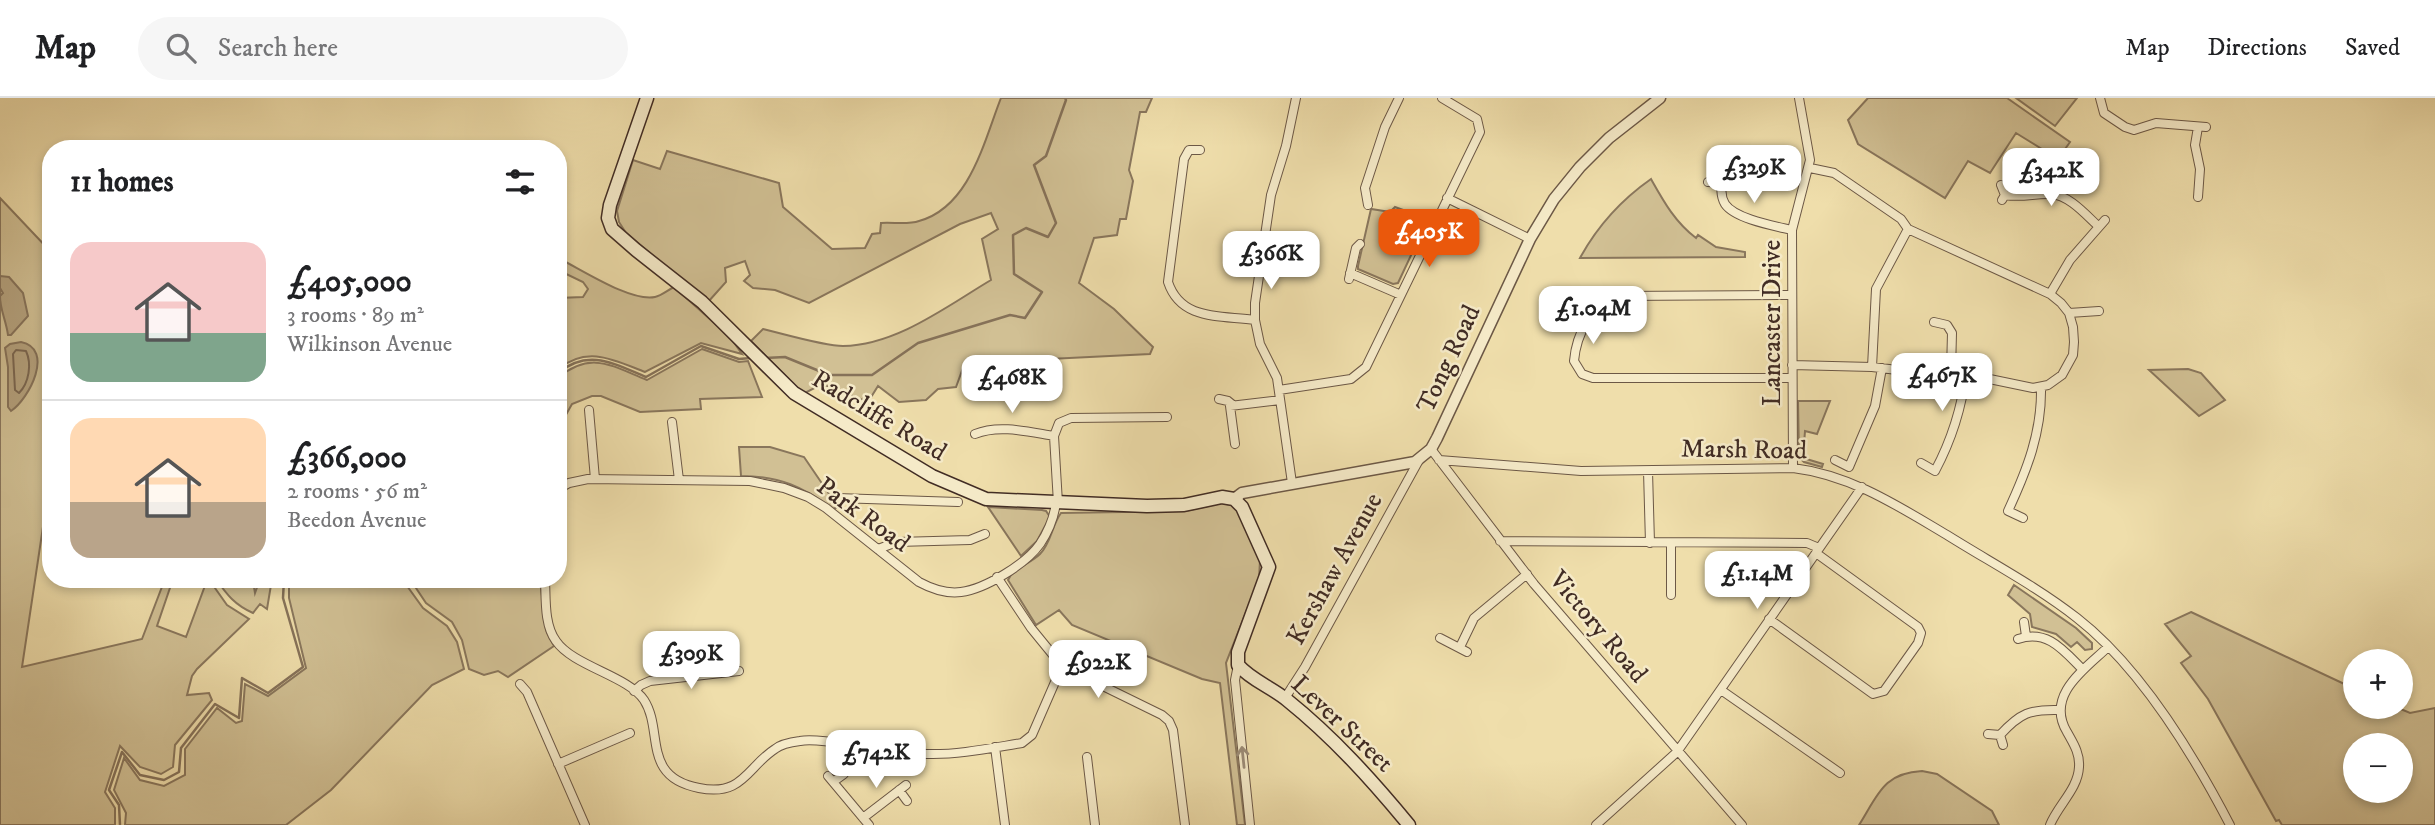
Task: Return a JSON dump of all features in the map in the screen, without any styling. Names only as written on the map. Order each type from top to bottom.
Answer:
[{"type":"main road","name":"Radcliffe Road","points":[[647,98],[610,205],[608,218],[612,229],[702,302],[794,393],[898,456],[953,486],[986,499],[1147,506],[1184,505],[1222,497],[1234,499]]},
{"type":"main road","points":[[1234,499],[1242,507],[1269,567],[1238,652],[1238,665]]},
{"type":"main road","name":"Lever Street","points":[[1238,665],[1284,698],[1348,754],[1368,774],[1409,825]]},
{"type":"street","points":[[1292,483],[1276,375],[1261,344],[1255,320],[1255,303],[1271,195],[1297,98]]},
{"type":"street","points":[[1368,205],[1365,188],[1381,136],[1399,98]]},
{"type":"street","points":[[1235,444],[1229,409],[1233,405],[1351,379],[1366,367],[1479,137],[1480,127],[1474,116],[1442,98]]},
{"type":"street","name":"Tong Road","points":[[1419,460],[1430,449],[1530,239],[1554,199],[1580,167],[1609,138],[1660,98]]},
{"type":"street","name":"Lancaster Drive","points":[[1793,468],[1792,230],[1810,168],[1810,153],[1799,98]]},
{"type":"street","points":[[2099,98],[2104,113],[2129,129],[2139,129],[2156,123],[2202,127],[2195,145],[2200,169],[2195,182],[2198,197]]},
{"type":"street","points":[[1200,150],[1189,150],[1184,159],[1168,282],[1172,294],[1187,309],[1255,320]]},
{"type":"street","points":[[2048,159],[2053,194]]},
{"type":"street","points":[[1792,365],[1877,367],[1914,372],[1951,371],[2025,387],[2041,387],[2062,375],[2073,355],[2073,327],[2068,313],[2050,294],[1908,229],[1901,219],[1834,173],[1810,168]]},
{"type":"street","points":[[1723,171],[1725,203],[1734,213],[1792,230]]},
{"type":"street","points":[[1708,182],[1722,183]]},
{"type":"street","points":[[2001,185],[2003,197],[2025,198],[2053,194],[2069,201],[2102,223],[2063,270],[2050,294]]},
{"type":"street","points":[[1447,198],[1530,239]]},
{"type":"street","points":[[1835,460],[1849,467],[1875,406],[1877,289],[1908,229]]},
{"type":"street","points":[[1360,244],[1356,248],[1349,276],[1401,295]]},
{"type":"street","points":[[1792,295],[1608,298],[1592,313],[1574,361],[1578,371],[1593,378],[1792,378]]},
{"type":"street","points":[[2068,313],[2099,311]]},
{"type":"street","points":[[1934,322],[1947,325],[1952,333],[1951,371]]},
{"type":"street","points":[[1921,463],[1935,471],[1943,456],[1966,373]]},
{"type":"street","points":[[2023,518],[2008,510],[2030,461],[2038,432],[2041,387]]},
{"type":"street","points":[[1219,399],[1233,405]]},
{"type":"street","points":[[589,410],[585,427],[595,479]]},
{"type":"street","points":[[1057,503],[1054,436],[1059,423],[1064,419],[1167,417]]},
{"type":"street","points":[[673,422],[678,435],[679,480]]},
{"type":"street","points":[[975,434],[986,429],[1005,429],[1054,436]]},
{"type":"street","name":"Victory Road","points":[[1430,449],[1527,575],[1742,825]]},
{"type":"street","points":[[1234,499],[1242,492],[1419,460]]},
{"type":"street","name":"Kershaw Avenue","points":[[1284,698],[1305,667],[1419,460]]},
{"type":"street","name":"Marsh Road","points":[[1439,460],[1581,471],[1793,468],[1821,472],[1862,487],[1902,508],[2022,581],[2078,619],[2108,647],[2163,713],[2207,782],[2230,825]]},
{"type":"street","points":[[1648,471],[1650,543]]},
{"type":"street","name":"Park Road","points":[[567,485],[578,480],[595,479],[679,480],[750,481],[785,488],[820,504],[914,579],[935,589],[961,592],[981,587],[998,578],[1038,547],[1057,503]]},
{"type":"street","points":[[938,501],[953,486]]},
{"type":"street","points":[[1596,825],[1676,751],[1862,487]]},
{"type":"street","points":[[837,498],[958,502]]},
{"type":"street","points":[[878,549],[897,542],[970,540],[985,534]]},
{"type":"street","points":[[1500,541],[1807,543],[1918,627],[1921,633],[1919,643],[1884,691],[1873,694],[1769,619]]},
{"type":"street","points":[[1671,543],[1671,595]]},
{"type":"street","points":[[1440,638],[1464,650],[1474,618],[1527,575]]},
{"type":"street","points":[[998,578],[1031,628],[1062,666],[1162,715],[1169,721],[1173,730],[1185,825]]},
{"type":"street","points":[[545,588],[549,622],[555,641],[568,652],[634,691],[644,701],[649,710],[656,751],[664,767],[680,780],[698,788],[715,789],[738,783],[751,774],[772,750],[800,740],[923,754],[1022,743],[1032,735],[1062,666]]},
{"type":"street","points":[[2024,622],[2022,637],[2036,635],[2053,641],[2083,670]]},
{"type":"street","points":[[2050,825],[2076,783],[2080,770],[2076,748],[2063,724],[2060,710],[2066,689],[2108,647]]},
{"type":"street","points":[[1238,665],[1235,680],[1251,825]]},
{"type":"street","points":[[634,691],[650,681],[739,671]]},
{"type":"street","points":[[520,684],[527,692],[585,825]]},
{"type":"street","points":[[1721,690],[1840,773]]},
{"type":"street","points":[[1989,734],[2000,735],[2023,714],[2036,710],[2060,710]]},
{"type":"street","points":[[558,764],[608,738],[630,733]]},
{"type":"street","points":[[2000,735],[2003,745]]},
{"type":"street","points":[[995,747],[1005,825]]},
{"type":"street","points":[[1087,757],[1095,825]]},
{"type":"street","points":[[844,774],[830,779],[866,821],[902,787],[907,801]]},
{"type":"shaded area","points":[[1001,98],[1152,98],[1146,112],[1140,112],[1129,170],[1133,181],[1126,219],[1120,219],[1117,235],[1094,238],[1079,283],[1114,309],[1153,347],[1150,354],[1049,359],[963,368],[956,387],[938,389],[926,400],[899,402],[878,386],[868,402],[822,384],[803,394],[751,341],[763,329],[843,346],[863,344],[902,332],[991,280],[982,239],[998,229],[991,213],[960,224],[809,303],[775,290],[753,288],[744,281],[750,275],[745,261],[725,268],[726,282],[708,302],[626,233],[619,222],[617,211],[633,160],[660,169],[667,151],[779,183],[783,207],[832,249],[865,248],[872,234],[880,233],[881,223],[919,221],[951,202],[973,170]]},
{"type":"shaded area","points":[[1868,98],[2007,98],[2070,142],[2058,159],[2016,133],[1990,173],[1968,161],[1945,198],[1858,144],[1848,120]]},
{"type":"shaded area","points":[[2016,98],[2077,98],[2055,126]]},
{"type":"shaded area","points":[[1651,179],[1665,204],[1696,238],[1698,235],[1716,247],[1745,252],[1745,257],[1580,258],[1611,214]]},
{"type":"shaded area","points":[[0,198],[42,242],[42,534],[22,667],[142,639],[162,588],[170,588],[157,626],[186,637],[204,588],[215,588],[227,605],[249,619],[192,676],[187,695],[209,693],[212,700],[175,745],[173,767],[161,774],[140,767],[120,746],[105,792],[115,808],[115,825],[0,825]]},
{"type":"shaded area","points":[[1395,207],[1428,219],[1398,283],[1393,284],[1358,269],[1358,266],[1371,209],[1390,212]]},
{"type":"shaded area","points":[[567,263],[633,295],[655,297],[674,287],[730,337],[742,354],[701,343],[645,372],[601,357],[580,358],[567,363],[567,298],[583,297],[588,289],[583,282],[567,274]]},
{"type":"shaded area","points":[[702,349],[739,362],[748,361],[762,397],[700,399],[701,409],[640,412],[601,396],[592,396],[572,404],[567,413],[567,371],[570,369],[602,363],[647,380]]},
{"type":"shaded area","points":[[2188,369],[2201,373],[2225,400],[2199,416],[2149,370]]},
{"type":"shaded area","points":[[1798,401],[1830,401],[1817,434],[1805,431],[1803,458],[1823,464],[1822,467],[1804,462],[1799,457]]},
{"type":"shaded area","points":[[739,447],[770,447],[804,457],[838,507],[833,509],[790,484],[768,478],[741,476]]},
{"type":"shaded area","points":[[1222,503],[1231,505],[1238,511],[1260,560],[1259,579],[1226,663],[1245,825],[1237,825],[1220,683],[1202,679],[1072,625],[1059,610],[1036,625],[1008,580],[1014,572],[1044,550],[1061,513],[1185,511]]},
{"type":"shaded area","points":[[988,507],[1042,510],[1050,517],[1037,541],[1021,556]]},
{"type":"shaded area","points":[[2014,585],[2076,628],[2092,643],[2092,649],[2085,650],[2077,642],[2071,647],[2056,634],[2032,627],[2030,614],[2008,595]]},
{"type":"shaded area","points":[[223,588],[254,588],[255,593],[257,588],[270,588],[267,609],[260,604],[253,613],[241,607]]},
{"type":"shaded area","points":[[289,588],[409,588],[423,608],[447,626],[457,642],[464,669],[432,685],[331,790],[286,825],[125,825],[126,813],[114,790],[124,758],[140,780],[164,786],[185,775],[185,749],[217,708],[236,723],[242,721],[245,684],[268,696],[306,668]]},
{"type":"shaded area","points":[[416,588],[541,588],[546,630],[554,646],[508,677],[498,671],[484,675],[469,669],[462,640],[452,622],[426,603]]},
{"type":"shaded area","points":[[2191,612],[2343,683],[2343,719],[2413,719],[2413,712],[2435,708],[2435,825],[2282,825],[2279,820],[2276,821],[2208,699],[2181,663],[2191,656],[2165,624]]},
{"type":"shaded area","points":[[1922,771],[1937,774],[1992,811],[1999,825],[1859,825],[1877,795],[1890,781],[1898,776]]},
{"type":"water","points":[[0,276],[9,277],[23,293],[28,316],[11,335],[8,335],[1,306],[0,296],[3,293]]},
{"type":"water","points":[[21,342],[31,346],[38,364],[31,386],[11,411],[8,407],[5,348]]},
{"type":"waterway","points":[[765,358],[785,357],[829,375],[872,375],[918,343],[1010,315],[1025,318],[1042,292],[1014,274],[1013,235],[1026,228],[1048,237],[1056,223],[1034,165],[1046,156],[1065,98]]},
{"type":"waterway","points":[[567,366],[580,361],[602,361],[646,377],[701,346],[739,359],[751,358]]},
{"type":"waterway","points":[[120,825],[119,805],[109,790],[122,752],[140,775],[164,780],[179,772],[181,748],[215,704],[239,718],[242,678],[268,693],[303,667],[283,598],[284,588]]}]
